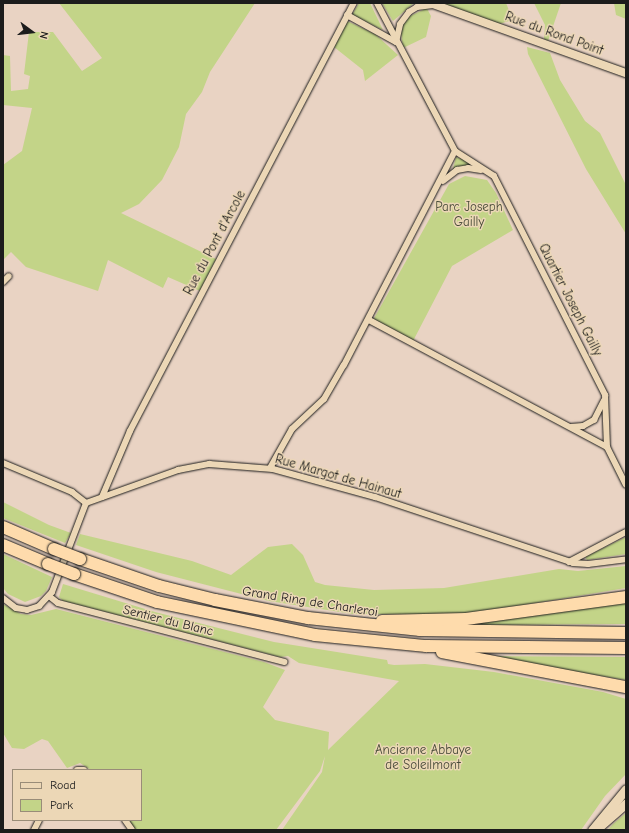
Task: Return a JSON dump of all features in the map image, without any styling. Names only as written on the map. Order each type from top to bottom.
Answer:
[{"type":"highway","name":"Grand Ring de Charleroi","points":[[3,527],[80,559],[159,586],[215,600],[341,623],[420,630],[626,633]]},
{"type":"highway","points":[[3,545],[74,574],[157,602],[260,626],[363,642],[426,646],[626,648]]},
{"type":"highway","points":[[341,623],[466,619],[626,597]]},
{"type":"highway","points":[[426,646],[447,654],[626,687]]},
{"type":"main road","points":[[594,830],[626,789]]},
{"type":"main road","points":[[594,830],[626,803]]},
{"type":"street","name":"Rue du Pont d'Arcole","points":[[102,496],[133,424],[354,3]]},
{"type":"street","name":"Quartier Joseph Gailly","points":[[377,3],[396,42],[455,151],[494,176],[605,395],[607,447],[626,485]]},
{"type":"street","points":[[347,15],[396,42],[400,24],[409,12],[425,5],[433,4]]},
{"type":"street","name":"Rue du Rond Point","points":[[433,4],[626,73]]},
{"type":"street","points":[[270,468],[292,429],[324,399],[369,320],[440,185],[455,151]]},
{"type":"street","points":[[440,185],[457,170],[476,168],[488,172]]},
{"type":"street","points":[[3,282],[9,276]]},
{"type":"street","points":[[369,320],[607,447]]},
{"type":"street","points":[[569,426],[583,426],[594,420],[602,408],[605,395]]},
{"type":"street","points":[[3,462],[72,492],[86,503],[49,596],[39,606],[27,610],[16,608],[3,598]]},
{"type":"street","name":"Rue Margot de Hainaut","points":[[86,503],[178,470],[209,464],[270,468],[375,497],[569,562],[588,564],[626,559]]},
{"type":"street","points":[[569,562],[626,532]]},
{"type":"street","name":"Sentier du Blanc","points":[[49,596],[58,603],[284,662]]},
{"type":"street","points":[[34,830],[38,821]]},
{"type":"street","points":[[125,821],[132,830]]},
{"type":"green space","points":[[59,3],[255,3],[210,72],[202,92],[186,114],[179,147],[162,180],[139,204],[121,213],[216,259],[200,291],[168,277],[163,288],[108,260],[98,291],[26,267],[11,252],[3,260],[3,165],[22,151],[32,108],[3,105],[3,55],[10,56],[11,91],[28,89],[30,76],[24,74],[29,32],[53,32],[82,71],[102,58]]},
{"type":"green space","points":[[359,3],[370,3],[383,30],[352,15]]},
{"type":"green space","points":[[382,3],[414,3],[393,21]]},
{"type":"green space","points":[[439,3],[506,3],[513,20],[499,24]]},
{"type":"green space","points":[[534,3],[561,3],[548,41],[544,39],[545,25]]},
{"type":"green space","points":[[614,3],[626,3],[626,19],[616,15]]},
{"type":"green space","points":[[425,5],[431,16],[426,37],[403,48],[401,33],[403,25],[410,16],[423,10]]},
{"type":"green space","points":[[347,21],[375,34],[398,55],[365,81],[363,70],[334,47]]},
{"type":"green space","points":[[527,47],[550,53],[560,80],[585,121],[600,133],[626,185],[626,234],[586,169],[528,54]]},
{"type":"green space","points":[[456,157],[470,162],[474,166],[453,169]]},
{"type":"green space","name":"Parc Joseph Gailly","points":[[465,176],[487,180],[496,193],[513,230],[452,266],[412,343],[372,322],[449,184]]},
{"type":"green space","points":[[3,502],[49,525],[71,533],[65,543],[3,518]]},
{"type":"green space","points":[[80,534],[192,561],[231,575],[268,547],[292,544],[303,555],[315,582],[325,585],[374,590],[444,588],[559,569],[578,571],[626,566],[626,588],[463,615],[353,614],[269,601],[156,572],[76,545]]},
{"type":"green space","points":[[626,537],[626,554],[587,560],[585,557]]},
{"type":"green space","points":[[3,554],[52,577],[46,591],[41,596],[25,602],[8,594],[3,588]]},
{"type":"green space","name":"Ancienne Abbaye de Soleilmont","points":[[63,584],[155,612],[274,642],[387,660],[388,664],[394,665],[425,664],[494,672],[603,692],[626,699],[626,774],[605,796],[581,830],[282,830],[322,772],[325,756],[320,771],[276,830],[135,830],[129,821],[142,821],[142,769],[89,769],[80,763],[67,768],[48,741],[42,739],[24,749],[12,748],[3,733],[3,604],[21,614],[31,615],[56,609],[264,662],[285,670],[263,707],[275,720],[329,732],[328,750],[399,681],[299,663],[288,656],[280,657],[63,601],[59,597]]},
{"type":"green space","points":[[626,602],[626,624],[465,625]]},
{"type":"green space","points":[[489,656],[626,657],[626,680],[489,658]]},
{"type":"green space","points":[[626,813],[626,830],[608,830],[613,824]]}]
